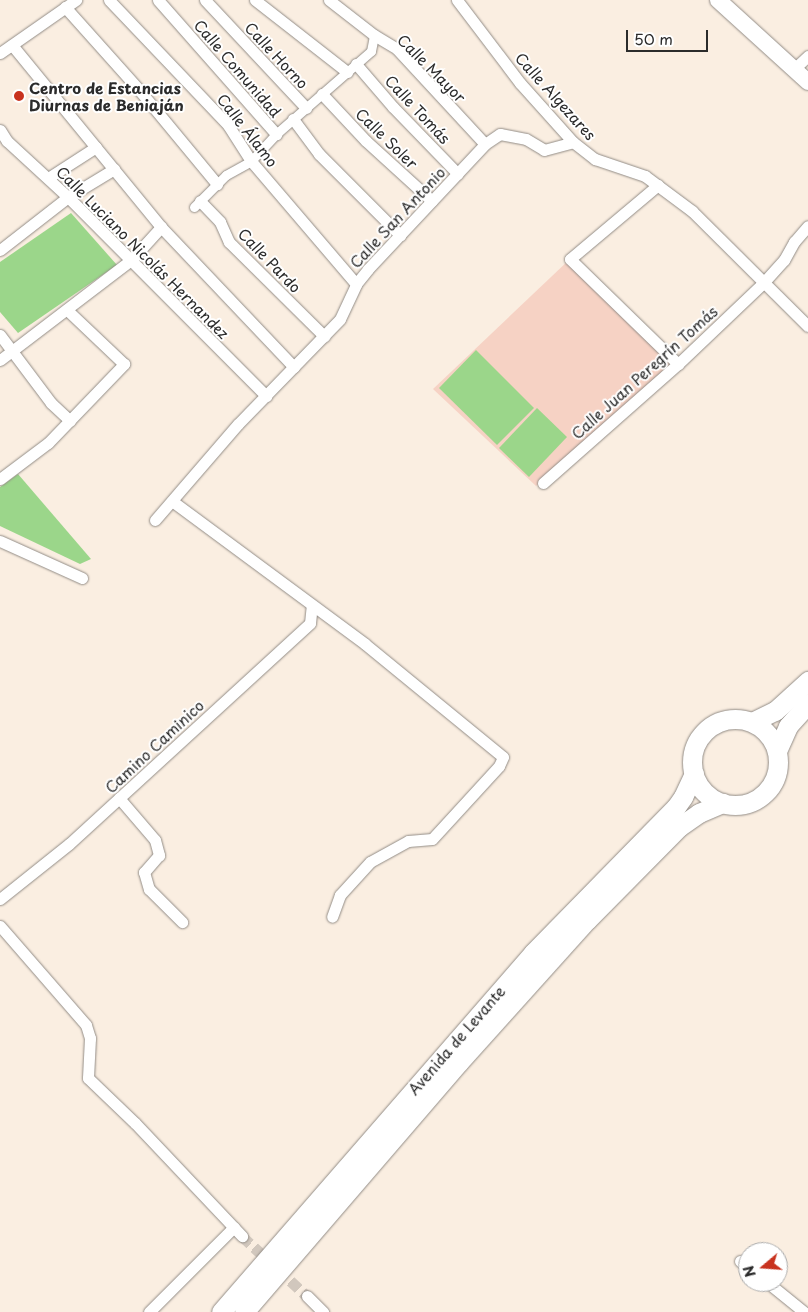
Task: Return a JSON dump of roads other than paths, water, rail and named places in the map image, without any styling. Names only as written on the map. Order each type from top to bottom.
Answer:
[{"type":"main road","points":[[718,0],[808,82]]},
{"type":"main road","points":[[752,722],[775,711],[808,681]]},
{"type":"main road","points":[[777,751],[765,730],[752,722],[728,719],[707,729],[694,749],[694,774],[702,789],[723,803],[746,804],[765,793],[777,774],[777,751],[788,726],[808,704]]},
{"type":"main road","name":"Avenida de Levante","points":[[221,1312],[533,953],[676,807],[684,797],[694,774]]},
{"type":"main road","name":"Avenida de Levante","points":[[244,1312],[459,1062],[587,920],[679,827],[699,813],[723,803]]},
{"type":"street","points":[[0,53],[76,0]]},
{"type":"street","name":"Calle Álamo","points":[[109,0],[228,125],[251,160],[356,284]]},
{"type":"street","name":"Calle Comunidad","points":[[158,0],[276,134]]},
{"type":"street","name":"Calle Horno","points":[[205,0],[306,108]]},
{"type":"street","points":[[255,0],[347,72]]},
{"type":"street","name":"Calle Mayor","points":[[329,0],[374,35],[396,49],[486,144]]},
{"type":"street","name":"Calle Algezares","points":[[457,0],[520,83],[573,142],[595,159],[645,176],[692,211],[808,326]]},
{"type":"street","points":[[65,7],[140,91],[217,184]]},
{"type":"street","points":[[197,204],[226,175],[251,160],[276,134],[371,50],[374,35]]},
{"type":"street","points":[[12,45],[161,227],[294,367]]},
{"type":"street","points":[[794,69],[808,56]]},
{"type":"street","name":"Calle Tomás","points":[[356,64],[393,107],[458,174]]},
{"type":"street","name":"Calle Soler","points":[[322,94],[366,141],[432,201]]},
{"type":"street","points":[[293,119],[319,154],[400,234]]},
{"type":"street","name":"Calle Luciano Nicolás Hernandez","points":[[0,130],[4,144],[48,178],[68,197],[266,396]]},
{"type":"street","name":"Calle San Antonio","points":[[155,520],[266,396],[340,319],[356,284],[400,234],[486,144],[500,134],[526,138],[544,150],[573,142]]},
{"type":"street","points":[[48,178],[96,146]]},
{"type":"street","points":[[0,250],[68,197],[114,169]]},
{"type":"street","points":[[658,185],[570,259],[678,364]]},
{"type":"street","name":"Calle Pardo","points":[[197,204],[220,222],[229,242],[324,336]]},
{"type":"street","name":"Calle Juan Peregrín Tomás","points":[[543,483],[678,364],[764,282],[784,260],[794,242],[808,226]]},
{"type":"street","points":[[0,360],[131,260],[161,227]]},
{"type":"street","points":[[0,479],[48,443],[124,364],[67,310]]},
{"type":"street","points":[[0,335],[51,403],[70,421]]},
{"type":"street","points":[[172,501],[365,644],[503,757],[499,766],[432,839],[408,841],[370,862],[340,895],[332,917]]},
{"type":"street","points":[[0,541],[82,578]]},
{"type":"street","name":"Camino Caminico","points":[[0,899],[69,844],[310,623],[312,605]]},
{"type":"street","points":[[119,798],[155,840],[158,855],[144,872],[150,889],[182,922]]},
{"type":"street","points":[[0,926],[86,1025],[90,1038],[88,1078],[135,1123],[242,1236]]},
{"type":"street","points":[[149,1312],[234,1227]]},
{"type":"street","points":[[779,1292],[804,1312]]},
{"type":"street","points":[[308,1296],[323,1312]]},
{"type":"tunnel","points":[[242,1236],[307,1296]]},
{"type":"place","name":"Centro de Estancias Diurnas de Beniaján","points":[[19,96]]}]
